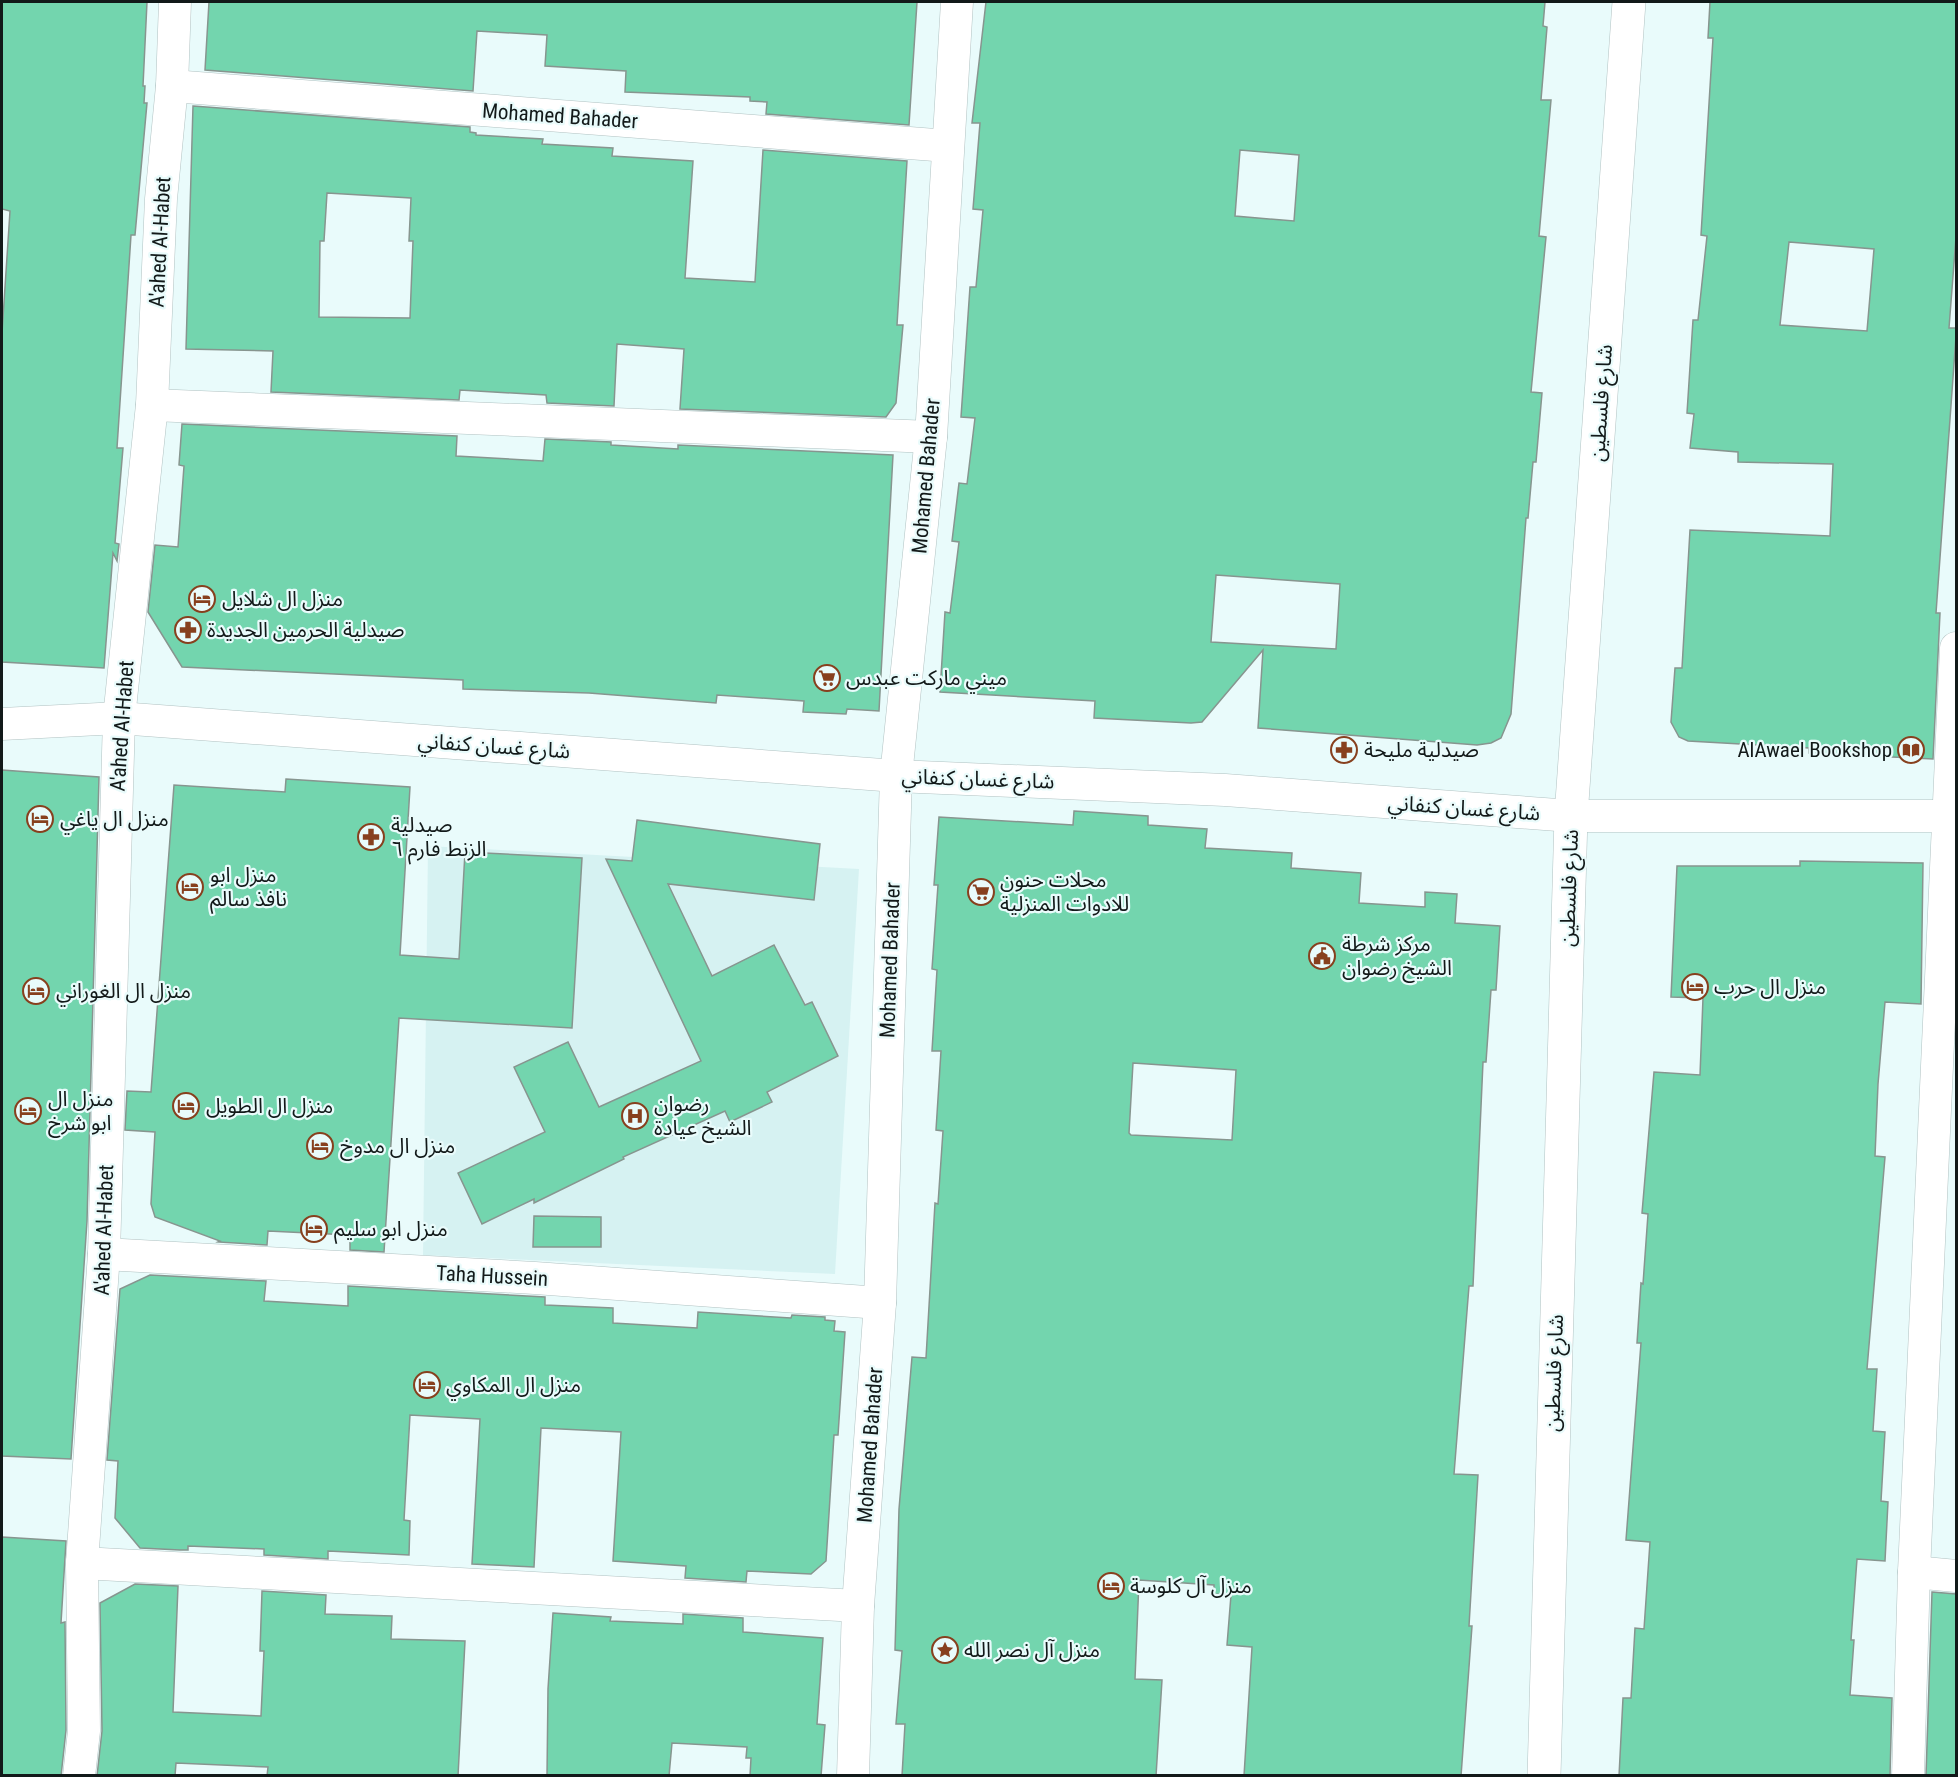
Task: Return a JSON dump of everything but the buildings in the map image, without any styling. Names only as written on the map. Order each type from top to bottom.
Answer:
[{"type":"street","name":"A'ahed Al-Habet","points":[[79,1776],[84,1731],[82,1563],[104,1254],[119,718],[153,405],[161,199],[172,86],[175,2]]},
{"type":"street","name":"Mohamed Bahader","points":[[853,1776],[858,1606],[880,1303],[896,776],[931,437],[957,2]]},
{"type":"street","name":"شارع فلسطين","points":[[1544,1776],[1571,816],[1629,2]]},
{"type":"street","name":"Mohamed Bahader","points":[[172,86],[948,146]]},
{"type":"street","points":[[153,405],[931,437]]},
{"type":"street","points":[[1908,1776],[1914,1572],[1954,815],[1956,648]]},
{"type":"street","name":"شارع غسان كنفاني","points":[[2,724],[119,718],[896,776],[1225,790],[1571,816],[1954,815]]},
{"type":"street","name":"Taha Hussein","points":[[104,1254],[535,1278],[880,1303]]},
{"type":"street","points":[[82,1563],[858,1606]]},
{"type":"street","points":[[1914,1572],[1956,1576]]},
{"type":"shaded area","name":"رضوان الشيخ عيادة","points":[[428,846],[859,869],[835,1274],[423,1255]]},
{"type":"place","name":"منزل ال شلايل","points":[[202,599]]},
{"type":"place","name":"صيدلية الحرمين الجديدة","points":[[188,630]]},
{"type":"place","name":"ميني ماركت عبدس","points":[[827,678]]},
{"type":"place","name":"صيدلية مليحة","points":[[1344,750]]},
{"type":"place","name":"AlAwael Bookshop","points":[[1911,750]]},
{"type":"place","name":"منزل ال ياغي","points":[[40,819]]},
{"type":"place","name":"صيدلية الزنط فارم ٦","points":[[371,837]]},
{"type":"place","name":"منزل ابو نافذ سالم","points":[[190,887]]},
{"type":"place","name":"محلات حنون للادوات المنزلية","points":[[981,892]]},
{"type":"place","name":"مركز شرطة الشيخ رضوان","points":[[1322,956]]},
{"type":"place","name":"منزل ال حرب","points":[[1695,987]]},
{"type":"place","name":"منزل ال الغوراني","points":[[36,991]]},
{"type":"place","name":"منزل ال الطويل","points":[[186,1106]]},
{"type":"place","name":"منزل ال ابو شرخ","points":[[28,1111]]},
{"type":"place","name":"رضوان الشيخ عيادة","points":[[635,1116]]},
{"type":"place","name":"منزل ال مدوخ","points":[[320,1146]]},
{"type":"place","name":"منزل ابو سليم","points":[[314,1229]]},
{"type":"place","name":"منزل ال المكاوي","points":[[427,1385]]},
{"type":"place","name":"منزل آل كلوسة","points":[[1111,1586]]},
{"type":"place","name":"منزل آل نصر الله","points":[[945,1650]]}]
